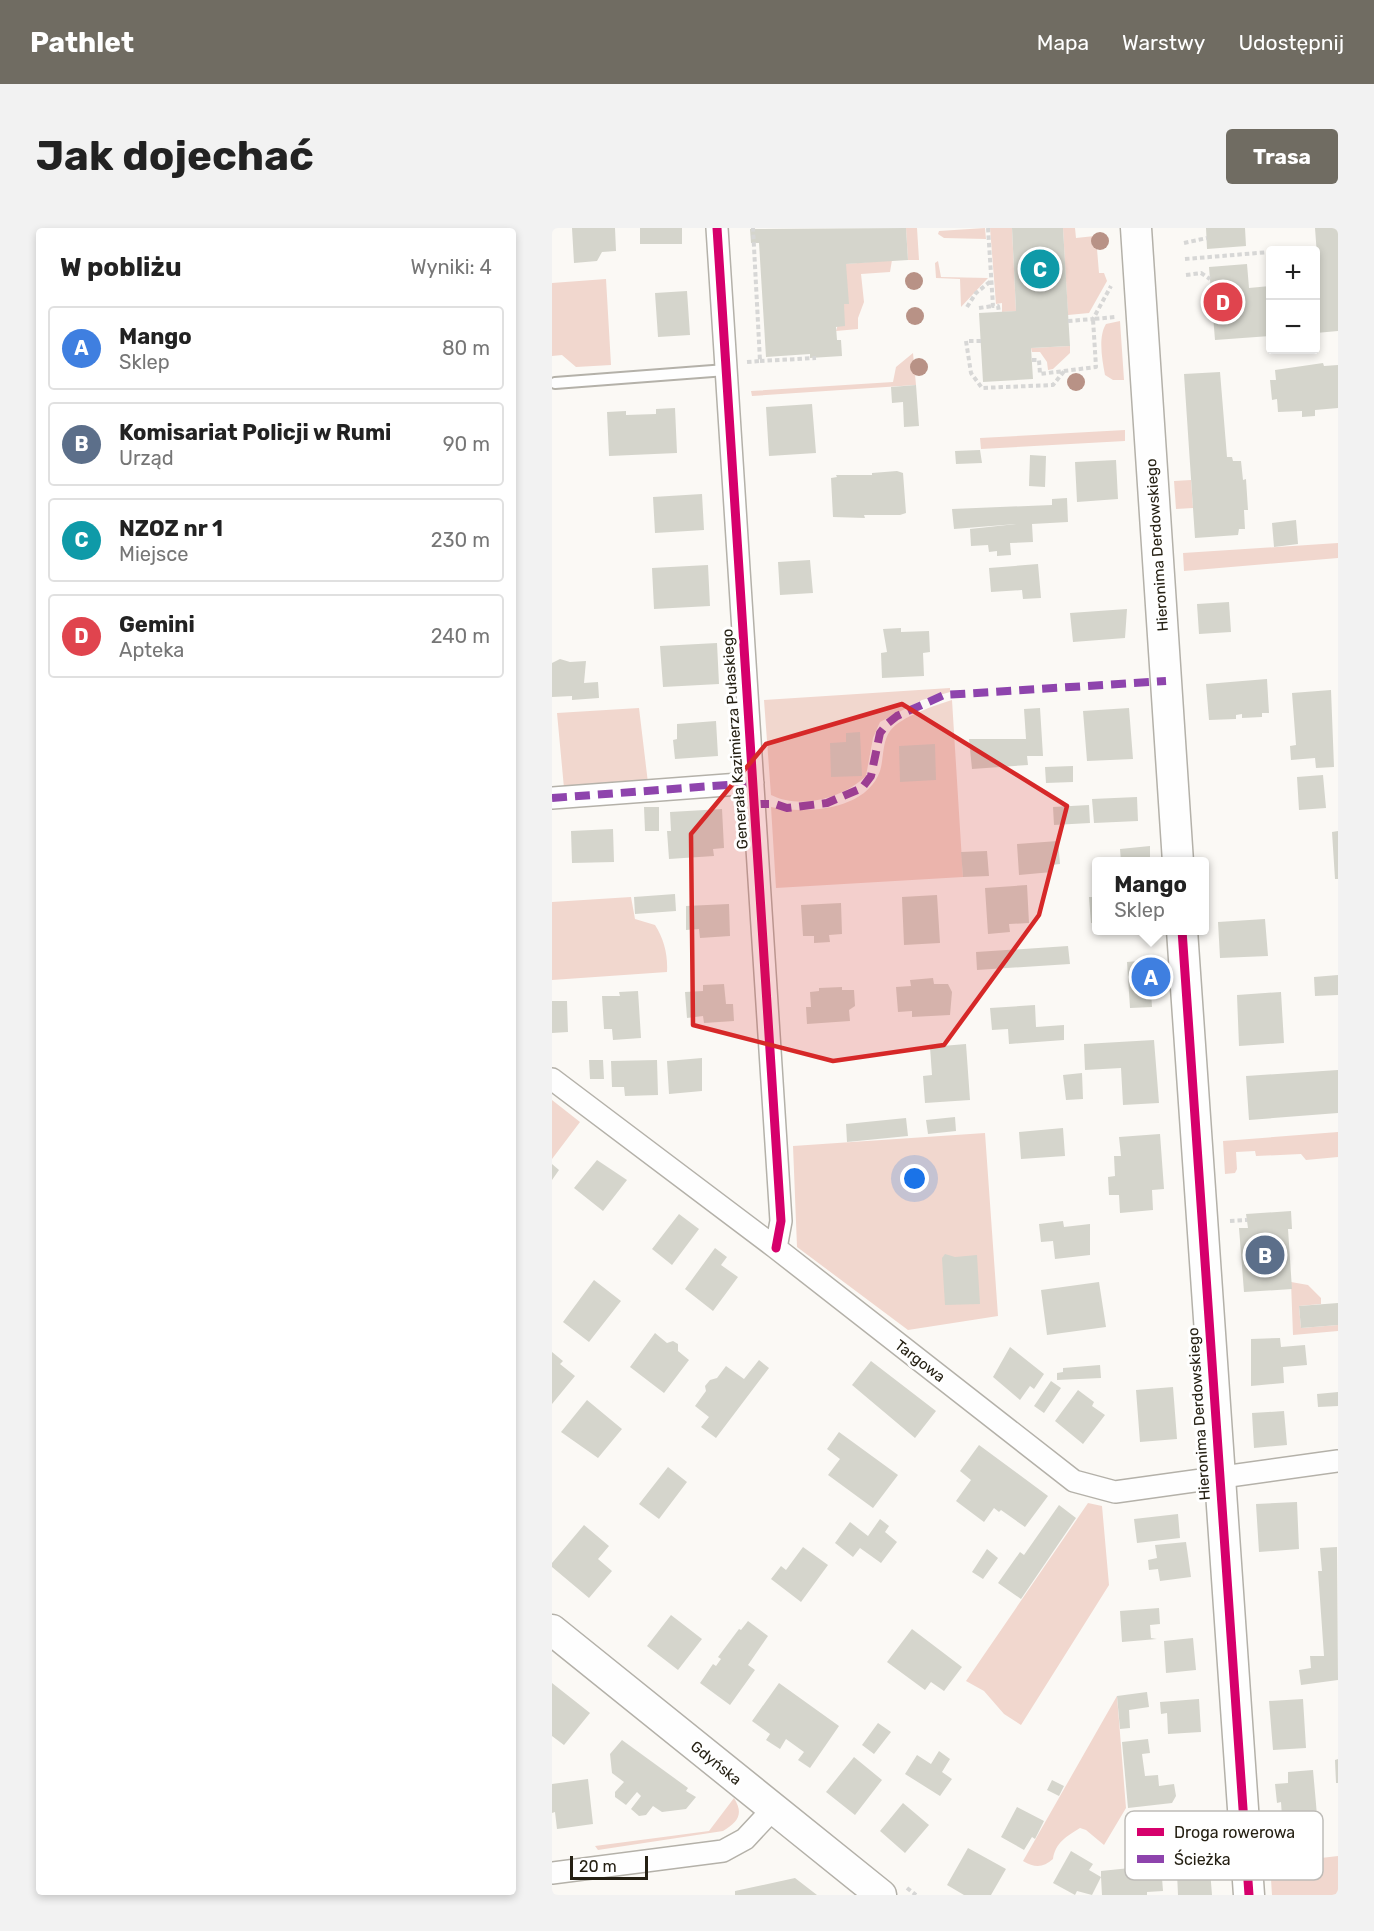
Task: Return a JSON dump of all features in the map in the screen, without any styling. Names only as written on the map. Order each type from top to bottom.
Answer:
[{"type":"street","name":"Generała Kazimierza Pułaskiego","points":[[717,228],[733,366],[753,783],[781,1221],[776,1248]]},
{"type":"street","name":"Hieronima Derdowskiego","points":[[1136,228],[1178,857]]},
{"type":"street","points":[[552,798],[753,783]]},
{"type":"street","name":"Hieronima Derdowskiego","points":[[1182,935],[1242,1811]]},
{"type":"street","name":"Targowa","points":[[552,1078],[776,1248],[1074,1482],[1115,1492],[1338,1461]]},
{"type":"street","name":"Gdyńska","points":[[552,1630],[881,1895]]},
{"type":"street","points":[[552,1873],[723,1851],[745,1839],[773,1809]]},
{"type":"street","name":"Hieronima Derdowskiego","points":[[1247,1880],[1248,1895]]},
{"type":"lane","points":[[555,383],[733,366]]},
{"type":"path","points":[[753,228],[760,361]]},
{"type":"path","points":[[988,228],[993,306]]},
{"type":"path","points":[[1184,243],[1207,238]]},
{"type":"path","points":[[1185,259],[1266,252]]},
{"type":"path","points":[[1186,275],[1201,273],[1210,279]]},
{"type":"path","points":[[967,307],[976,293],[991,281]]},
{"type":"path","points":[[1032,360],[1039,360],[1040,374],[1096,367],[1093,319],[1113,282]]},
{"type":"path","points":[[979,308],[998,306],[999,312]]},
{"type":"path","points":[[1068,321],[1122,316]]},
{"type":"path","points":[[981,341],[966,341],[970,373],[982,388],[1053,385],[1065,370]]},
{"type":"path","points":[[733,366],[760,361],[816,358]]},
{"type":"path","points":[[1220,1222],[1247,1220]]},
{"type":"highlighted area","points":[[902,704],[1067,806],[1039,915],[944,1045],[833,1061],[693,1025],[691,834],[766,744]]},
{"type":"shaded area","points":[[906,228],[917,228],[919,260],[908,260]]},
{"type":"shaded area","points":[[985,228],[986,239],[944,238],[938,234],[939,231]]},
{"type":"shaded area","points":[[990,228],[1012,228],[1016,311],[1002,312],[1002,303],[996,304]]},
{"type":"shaded area","points":[[1063,228],[1075,228],[1076,238],[1104,235],[1104,247],[1097,249],[1099,273],[1104,273],[1107,281],[1089,313],[1068,315]]},
{"type":"shaded area","points":[[892,260],[890,272],[861,274],[864,302],[858,318],[858,329],[836,331],[844,304],[846,264]]},
{"type":"shaded area","points":[[938,261],[941,277],[988,278],[961,307],[960,279],[936,278],[935,263]]},
{"type":"shaded area","points":[[606,279],[611,365],[576,367],[562,355],[552,356],[552,283]]},
{"type":"shaded area","points":[[1120,321],[1124,380],[1113,380],[1105,375],[1101,348],[1102,335],[1106,324]]},
{"type":"shaded area","points":[[1070,346],[1070,353],[1053,369],[1048,370],[1047,362],[1040,352],[1032,352],[1031,348]]},
{"type":"shaded area","points":[[913,353],[916,385],[752,396],[751,391],[893,382],[896,367]]},
{"type":"shaded area","points":[[1125,430],[1125,441],[981,449],[980,438]]},
{"type":"shaded area","points":[[1191,480],[1193,508],[1176,509],[1174,481]]},
{"type":"shaded area","points":[[1338,543],[1338,558],[1184,571],[1183,553]]},
{"type":"shaded area","points":[[950,688],[950,692],[922,700],[880,722],[873,738],[866,776],[857,784],[834,796],[808,801],[795,801],[771,795],[764,700]]},
{"type":"shaded area","points":[[952,700],[963,877],[776,888],[771,807],[800,810],[833,807],[862,794],[873,784],[880,771],[890,731],[919,712]]},
{"type":"shaded area","points":[[639,708],[648,783],[564,788],[557,713]]},
{"type":"shaded area","points":[[631,897],[635,919],[655,925],[661,936],[667,959],[667,972],[552,980],[552,902]]},
{"type":"shaded area","points":[[552,1100],[580,1122],[552,1159]]},
{"type":"shaded area","points":[[1338,1132],[1338,1157],[1306,1160],[1301,1154],[1256,1156],[1255,1151],[1236,1152],[1237,1169],[1235,1173],[1225,1174],[1223,1141]]},
{"type":"shaded area","points":[[985,1133],[998,1316],[908,1330],[797,1247],[793,1146]]},
{"type":"shaded area","points":[[1291,1282],[1308,1285],[1321,1298],[1321,1304],[1299,1306],[1301,1328],[1338,1325],[1338,1331],[1293,1335]]},
{"type":"shaded area","points":[[1088,1503],[1102,1506],[1109,1585],[1021,1725],[1004,1714],[984,1691],[966,1681]]},
{"type":"shaded area","points":[[1117,1696],[1126,1808],[1104,1845],[1086,1830],[1080,1828],[1062,1840],[1053,1859],[1046,1864],[1035,1866],[1023,1861]]},
{"type":"shaded area","points":[[734,1798],[739,1809],[738,1817],[723,1831],[598,1850],[595,1846],[709,1831]]},
{"type":"shaded area","points":[[1338,1856],[1338,1895],[1272,1895],[1271,1880],[1323,1880],[1323,1858]]},
{"type":"building","points":[[572,228],[615,228],[616,251],[602,252],[597,261],[574,263]]},
{"type":"building","points":[[640,228],[682,228],[682,244],[640,244]]},
{"type":"building","points":[[906,228],[908,260],[846,264],[849,304],[844,304],[845,326],[836,327],[837,340],[841,340],[842,356],[810,358],[810,354],[766,357],[759,243],[751,243],[750,229]]},
{"type":"building","points":[[1012,228],[1063,228],[1070,346],[1031,348],[1033,379],[983,382],[979,313],[1016,311]]},
{"type":"building","points":[[1206,228],[1245,228],[1246,246],[1207,249]]},
{"type":"building","points":[[1315,228],[1338,228],[1338,331],[1320,333],[1320,246],[1316,246]]},
{"type":"building","points":[[1247,264],[1249,288],[1266,286],[1266,336],[1215,340],[1209,267]]},
{"type":"building","points":[[687,291],[690,335],[658,337],[655,293]]},
{"type":"building","points":[[1323,363],[1324,366],[1338,365],[1338,408],[1315,410],[1315,416],[1302,417],[1302,411],[1278,412],[1277,399],[1272,400],[1270,380],[1276,380],[1275,370]]},
{"type":"building","points":[[1220,372],[1227,457],[1232,457],[1233,461],[1241,461],[1243,480],[1246,479],[1248,510],[1244,510],[1245,529],[1239,529],[1238,535],[1195,538],[1184,374]]},
{"type":"building","points":[[916,385],[919,426],[904,427],[903,402],[892,403],[891,387]]},
{"type":"building","points":[[812,404],[816,453],[769,456],[766,407]]},
{"type":"building","points":[[675,408],[677,453],[609,456],[607,412],[626,411],[626,415],[656,414],[656,409]]},
{"type":"building","points":[[980,450],[982,463],[956,464],[955,451]]},
{"type":"building","points":[[1030,455],[1046,456],[1045,487],[1029,486]]},
{"type":"building","points":[[1116,460],[1118,499],[1077,502],[1075,462]]},
{"type":"building","points":[[897,471],[903,473],[906,513],[864,515],[865,518],[833,517],[831,478],[837,477],[836,475],[872,475],[872,473]]},
{"type":"building","points":[[702,494],[704,530],[655,533],[653,497]]},
{"type":"building","points":[[1067,498],[1068,522],[1032,524],[1033,542],[1010,543],[1011,555],[997,556],[997,551],[989,552],[988,545],[971,546],[970,529],[1016,524],[954,529],[952,509],[1052,505],[1052,499]]},
{"type":"building","points":[[1296,520],[1298,544],[1274,547],[1272,523]]},
{"type":"building","points":[[810,560],[813,593],[780,595],[778,562]]},
{"type":"building","points":[[1038,564],[1041,598],[1023,599],[1022,590],[991,592],[989,568]]},
{"type":"building","points":[[708,565],[710,606],[654,609],[652,568]]},
{"type":"building","points":[[1229,602],[1231,632],[1199,634],[1197,604]]},
{"type":"building","points":[[1127,609],[1125,638],[1073,642],[1070,613]]},
{"type":"building","points":[[901,628],[901,632],[929,631],[930,652],[923,653],[924,676],[882,678],[881,653],[887,652],[883,629]]},
{"type":"building","points":[[717,643],[719,684],[663,687],[660,646]]},
{"type":"building","points":[[560,659],[570,662],[586,661],[584,683],[598,682],[599,698],[572,700],[572,696],[552,697],[552,663]]},
{"type":"building","points":[[1267,679],[1269,713],[1262,713],[1262,717],[1242,718],[1242,714],[1236,715],[1236,719],[1209,720],[1206,684]]},
{"type":"building","points":[[1331,690],[1334,767],[1316,768],[1315,758],[1291,760],[1290,746],[1296,745],[1292,693]]},
{"type":"building","points":[[1040,708],[1043,756],[1027,756],[1028,765],[972,769],[969,739],[1026,739],[1024,709]]},
{"type":"building","points":[[1129,708],[1133,759],[1087,761],[1083,711]]},
{"type":"building","points":[[716,721],[718,756],[675,759],[673,740],[677,739],[677,724]]},
{"type":"building","points":[[860,732],[862,776],[831,777],[830,743],[846,742],[846,733]]},
{"type":"building","points":[[935,744],[936,780],[900,782],[899,746]]},
{"type":"building","points":[[1073,766],[1073,782],[1046,783],[1045,767]]},
{"type":"building","points":[[1323,775],[1326,808],[1299,810],[1297,777]]},
{"type":"building","points":[[1137,797],[1138,821],[1094,823],[1092,799]]},
{"type":"building","points":[[1089,805],[1090,823],[1054,825],[1053,807]]},
{"type":"building","points":[[644,807],[659,807],[659,831],[645,831]]},
{"type":"building","points":[[722,809],[724,848],[713,849],[714,856],[669,859],[667,831],[671,831],[670,812]]},
{"type":"building","points":[[613,829],[614,862],[572,863],[571,831]]},
{"type":"building","points":[[1338,831],[1338,879],[1335,879],[1332,832]]},
{"type":"building","points":[[1058,841],[1060,864],[1051,865],[1052,872],[1019,875],[1017,844]]},
{"type":"building","points":[[1150,846],[1150,857],[1121,857],[1120,849]]},
{"type":"building","points":[[987,851],[989,876],[963,877],[961,852]]},
{"type":"building","points":[[1027,885],[1029,923],[1009,924],[1010,932],[988,934],[985,888]]},
{"type":"building","points":[[675,894],[676,911],[635,914],[634,897]]},
{"type":"building","points":[[937,895],[940,943],[904,945],[902,897]]},
{"type":"building","points":[[1089,897],[1092,897],[1091,923]]},
{"type":"building","points":[[841,903],[842,934],[829,935],[830,942],[814,943],[814,936],[803,936],[801,905]]},
{"type":"building","points":[[729,904],[730,936],[700,938],[699,929],[686,930],[686,906]]},
{"type":"building","points":[[1265,919],[1268,956],[1220,958],[1218,922]]},
{"type":"building","points":[[1068,946],[1070,964],[977,970],[976,952]]},
{"type":"building","points":[[1149,960],[1152,1007],[1130,1008],[1127,962]]},
{"type":"building","points":[[1338,975],[1338,995],[1315,996],[1314,977]]},
{"type":"building","points":[[933,978],[934,984],[948,984],[952,992],[950,1015],[912,1017],[912,1011],[898,1012],[896,987],[911,986],[910,980]]},
{"type":"building","points":[[724,984],[726,1004],[733,1004],[734,1021],[704,1023],[703,1016],[687,1018],[685,992],[703,991],[703,985]]},
{"type":"building","points":[[842,987],[842,990],[854,990],[855,1006],[849,1010],[850,1021],[807,1024],[806,1007],[811,1007],[810,992],[819,991],[819,988]]},
{"type":"building","points":[[638,991],[641,1038],[613,1040],[612,1029],[604,1029],[602,996],[620,996],[619,992]]},
{"type":"building","points":[[1281,992],[1284,1043],[1239,1046],[1237,995]]},
{"type":"building","points":[[552,1001],[567,1001],[568,1032],[552,1033]]},
{"type":"building","points":[[1035,1005],[1036,1027],[1064,1025],[1064,1040],[1009,1044],[1008,1029],[992,1030],[990,1008]]},
{"type":"building","points":[[1154,1040],[1159,1103],[1123,1105],[1121,1068],[1085,1070],[1084,1044]]},
{"type":"building","points":[[966,1044],[970,1100],[925,1103],[923,1076],[932,1075],[930,1047]]},
{"type":"building","points":[[702,1058],[702,1091],[669,1094],[667,1061]]},
{"type":"building","points":[[589,1060],[603,1060],[604,1079],[590,1079]]},
{"type":"building","points":[[657,1060],[658,1095],[625,1096],[624,1087],[612,1087],[611,1061]]},
{"type":"building","points":[[1338,1070],[1338,1113],[1249,1120],[1246,1076]]},
{"type":"building","points":[[1082,1073],[1083,1099],[1066,1100],[1063,1075]]},
{"type":"building","points":[[955,1117],[956,1131],[928,1134],[926,1120]]},
{"type":"building","points":[[906,1118],[908,1136],[847,1142],[846,1124]]},
{"type":"building","points":[[1063,1128],[1065,1156],[1021,1159],[1019,1132]]},
{"type":"building","points":[[1160,1134],[1164,1189],[1152,1190],[1153,1210],[1120,1213],[1119,1195],[1109,1195],[1108,1177],[1115,1176],[1114,1156],[1121,1156],[1119,1137]]},
{"type":"building","points":[[597,1160],[627,1180],[603,1211],[574,1188]]},
{"type":"building","points":[[552,1164],[559,1170],[552,1180]]},
{"type":"building","points":[[1291,1211],[1292,1229],[1288,1229],[1292,1289],[1244,1292],[1239,1228],[1248,1228],[1246,1214]]},
{"type":"building","points":[[679,1214],[699,1229],[672,1265],[652,1249]]},
{"type":"building","points":[[1063,1221],[1064,1227],[1090,1224],[1090,1255],[1055,1259],[1053,1241],[1041,1242],[1039,1224]]},
{"type":"building","points":[[715,1248],[727,1257],[721,1265],[738,1277],[713,1311],[685,1289]]},
{"type":"building","points":[[945,1254],[955,1257],[977,1255],[980,1304],[945,1305],[942,1258]]},
{"type":"building","points":[[594,1280],[621,1301],[589,1342],[563,1322]]},
{"type":"building","points":[[1099,1282],[1106,1327],[1047,1335],[1041,1290]]},
{"type":"building","points":[[1338,1303],[1338,1325],[1301,1328],[1299,1306]]},
{"type":"building","points":[[655,1333],[667,1343],[673,1341],[678,1344],[678,1351],[689,1360],[664,1393],[630,1367]]},
{"type":"building","points":[[1280,1338],[1281,1347],[1305,1345],[1307,1365],[1283,1367],[1284,1383],[1251,1386],[1251,1339]]},
{"type":"building","points":[[1010,1347],[1044,1374],[1034,1389],[1030,1386],[1020,1400],[993,1377]]},
{"type":"building","points":[[552,1352],[563,1361],[560,1364],[575,1376],[552,1404]]},
{"type":"building","points":[[759,1360],[769,1368],[716,1438],[701,1427],[709,1417],[695,1406],[706,1391],[705,1386],[710,1380],[717,1378],[726,1366],[744,1379]]},
{"type":"building","points":[[871,1361],[936,1411],[915,1438],[852,1385]]},
{"type":"building","points":[[1100,1365],[1101,1378],[1057,1380],[1057,1373],[1063,1372],[1063,1368]]},
{"type":"building","points":[[1051,1381],[1061,1388],[1044,1413],[1034,1406]]},
{"type":"building","points":[[1173,1387],[1177,1439],[1140,1442],[1136,1390]]},
{"type":"building","points":[[1078,1390],[1094,1402],[1092,1406],[1105,1415],[1083,1444],[1055,1421]]},
{"type":"building","points":[[1338,1392],[1338,1406],[1318,1407],[1317,1394]]},
{"type":"building","points":[[587,1400],[622,1429],[598,1458],[561,1432]]},
{"type":"building","points":[[1284,1411],[1287,1445],[1254,1448],[1252,1413]]},
{"type":"building","points":[[839,1432],[898,1475],[873,1508],[828,1475],[840,1459],[827,1449]]},
{"type":"building","points":[[979,1445],[1048,1496],[1025,1527],[1001,1510],[999,1512],[994,1508],[984,1522],[956,1501],[971,1480],[960,1471]]},
{"type":"building","points":[[668,1467],[687,1482],[659,1519],[639,1504]]},
{"type":"building","points":[[1297,1502],[1299,1549],[1259,1552],[1256,1504]]},
{"type":"building","points":[[1059,1505],[1076,1518],[1021,1599],[998,1583],[1020,1552],[1024,1555]]},
{"type":"building","points":[[1178,1514],[1180,1538],[1137,1543],[1134,1519]]},
{"type":"building","points":[[880,1519],[889,1526],[885,1532],[897,1542],[881,1563],[860,1548],[853,1557],[835,1543],[850,1522],[868,1536]]},
{"type":"building","points":[[584,1525],[609,1546],[598,1559],[612,1571],[589,1598],[552,1567],[552,1563]]},
{"type":"building","points":[[1186,1542],[1191,1577],[1160,1581],[1158,1569],[1149,1570],[1148,1560],[1157,1558],[1155,1545]]},
{"type":"building","points":[[803,1547],[828,1565],[801,1602],[771,1579],[781,1566],[786,1570]]},
{"type":"building","points":[[1337,1547],[1338,1680],[1301,1685],[1299,1670],[1311,1668],[1310,1656],[1324,1656],[1318,1571],[1322,1571],[1320,1548]]},
{"type":"building","points":[[987,1549],[998,1558],[983,1579],[972,1572]]},
{"type":"building","points":[[1159,1608],[1160,1624],[1150,1625],[1151,1638],[1157,1639],[1122,1642],[1120,1611]]},
{"type":"building","points":[[671,1615],[702,1639],[678,1670],[647,1646]]},
{"type":"building","points":[[748,1621],[768,1636],[748,1665],[755,1670],[730,1705],[700,1683],[713,1664],[716,1666],[721,1659],[718,1657]]},
{"type":"building","points":[[912,1629],[962,1667],[944,1691],[931,1682],[925,1690],[887,1662]]},
{"type":"building","points":[[1193,1638],[1196,1670],[1166,1673],[1164,1641]]},
{"type":"building","points":[[552,1683],[590,1713],[564,1745],[552,1736]]},
{"type":"building","points":[[779,1683],[839,1726],[810,1768],[798,1760],[804,1752],[786,1739],[780,1749],[766,1740],[770,1734],[752,1721]]},
{"type":"building","points":[[1147,1692],[1149,1707],[1129,1710],[1130,1728],[1120,1729],[1117,1696]]},
{"type":"building","points":[[1199,1699],[1201,1732],[1168,1734],[1167,1713],[1161,1714],[1160,1702]]},
{"type":"building","points":[[1303,1699],[1306,1748],[1273,1750],[1269,1701]]},
{"type":"building","points":[[878,1723],[891,1732],[874,1754],[862,1745]]},
{"type":"building","points":[[1148,1739],[1150,1753],[1142,1754],[1145,1776],[1158,1775],[1159,1786],[1174,1784],[1176,1796],[1172,1803],[1128,1808],[1122,1742]]},
{"type":"building","points":[[622,1740],[688,1788],[686,1791],[696,1797],[686,1809],[662,1812],[653,1806],[646,1815],[639,1816],[631,1809],[641,1796],[637,1792],[626,1805],[615,1797],[615,1792],[624,1782],[612,1773],[610,1754]]},
{"type":"building","points":[[939,1751],[950,1759],[942,1772],[952,1779],[940,1796],[905,1774],[917,1755],[931,1764]]},
{"type":"building","points":[[854,1757],[882,1780],[855,1815],[826,1792]]},
{"type":"building","points":[[1338,1759],[1338,1783],[1336,1783],[1335,1760]]},
{"type":"building","points":[[1313,1770],[1317,1811],[1282,1811],[1281,1802],[1277,1803],[1275,1784],[1288,1783],[1288,1772]]},
{"type":"building","points":[[588,1779],[593,1824],[557,1829],[555,1812],[552,1813],[552,1784]]},
{"type":"building","points":[[1052,1780],[1064,1786],[1059,1796],[1047,1790]]},
{"type":"building","points":[[903,1803],[929,1825],[905,1853],[880,1831]]},
{"type":"building","points":[[1017,1807],[1044,1821],[1035,1839],[1032,1837],[1024,1850],[1001,1837]]},
{"type":"building","points":[[968,1848],[1006,1869],[991,1895],[964,1895],[947,1885]]},
{"type":"building","points":[[1071,1851],[1093,1864],[1089,1870],[1101,1877],[1092,1895],[1077,1891],[1075,1895],[1053,1883]]},
{"type":"building","points":[[1125,1869],[1125,1880],[1162,1880],[1163,1891],[1147,1892],[1147,1895],[1102,1895],[1101,1871]]},
{"type":"building","points":[[795,1878],[817,1895],[735,1895],[735,1891]]},
{"type":"building","points":[[1177,1880],[1211,1880],[1212,1895],[1178,1895]]},
{"type":"marked path","points":[[754,804],[775,804],[787,808],[827,803],[862,788],[871,776],[880,733],[887,724],[897,716],[944,695],[1166,681]]},
{"type":"marked path","points":[[552,798],[753,783]]},
{"type":"cycle path","points":[[717,228],[781,1221],[776,1248]]},
{"type":"cycle path","points":[[1182,935],[1243,1811]]},
{"type":"cycle path","points":[[1248,1880],[1249,1895]]},
{"type":"place","name":"NZOZ nr 1","points":[[1040,269]]},
{"type":"place","name":"Gemini","points":[[1223,302]]},
{"type":"place","name":"Mango","points":[[1151,977]]},
{"type":"place","name":"Komisariat Policji w Rumi","points":[[1265,1255]]}]
